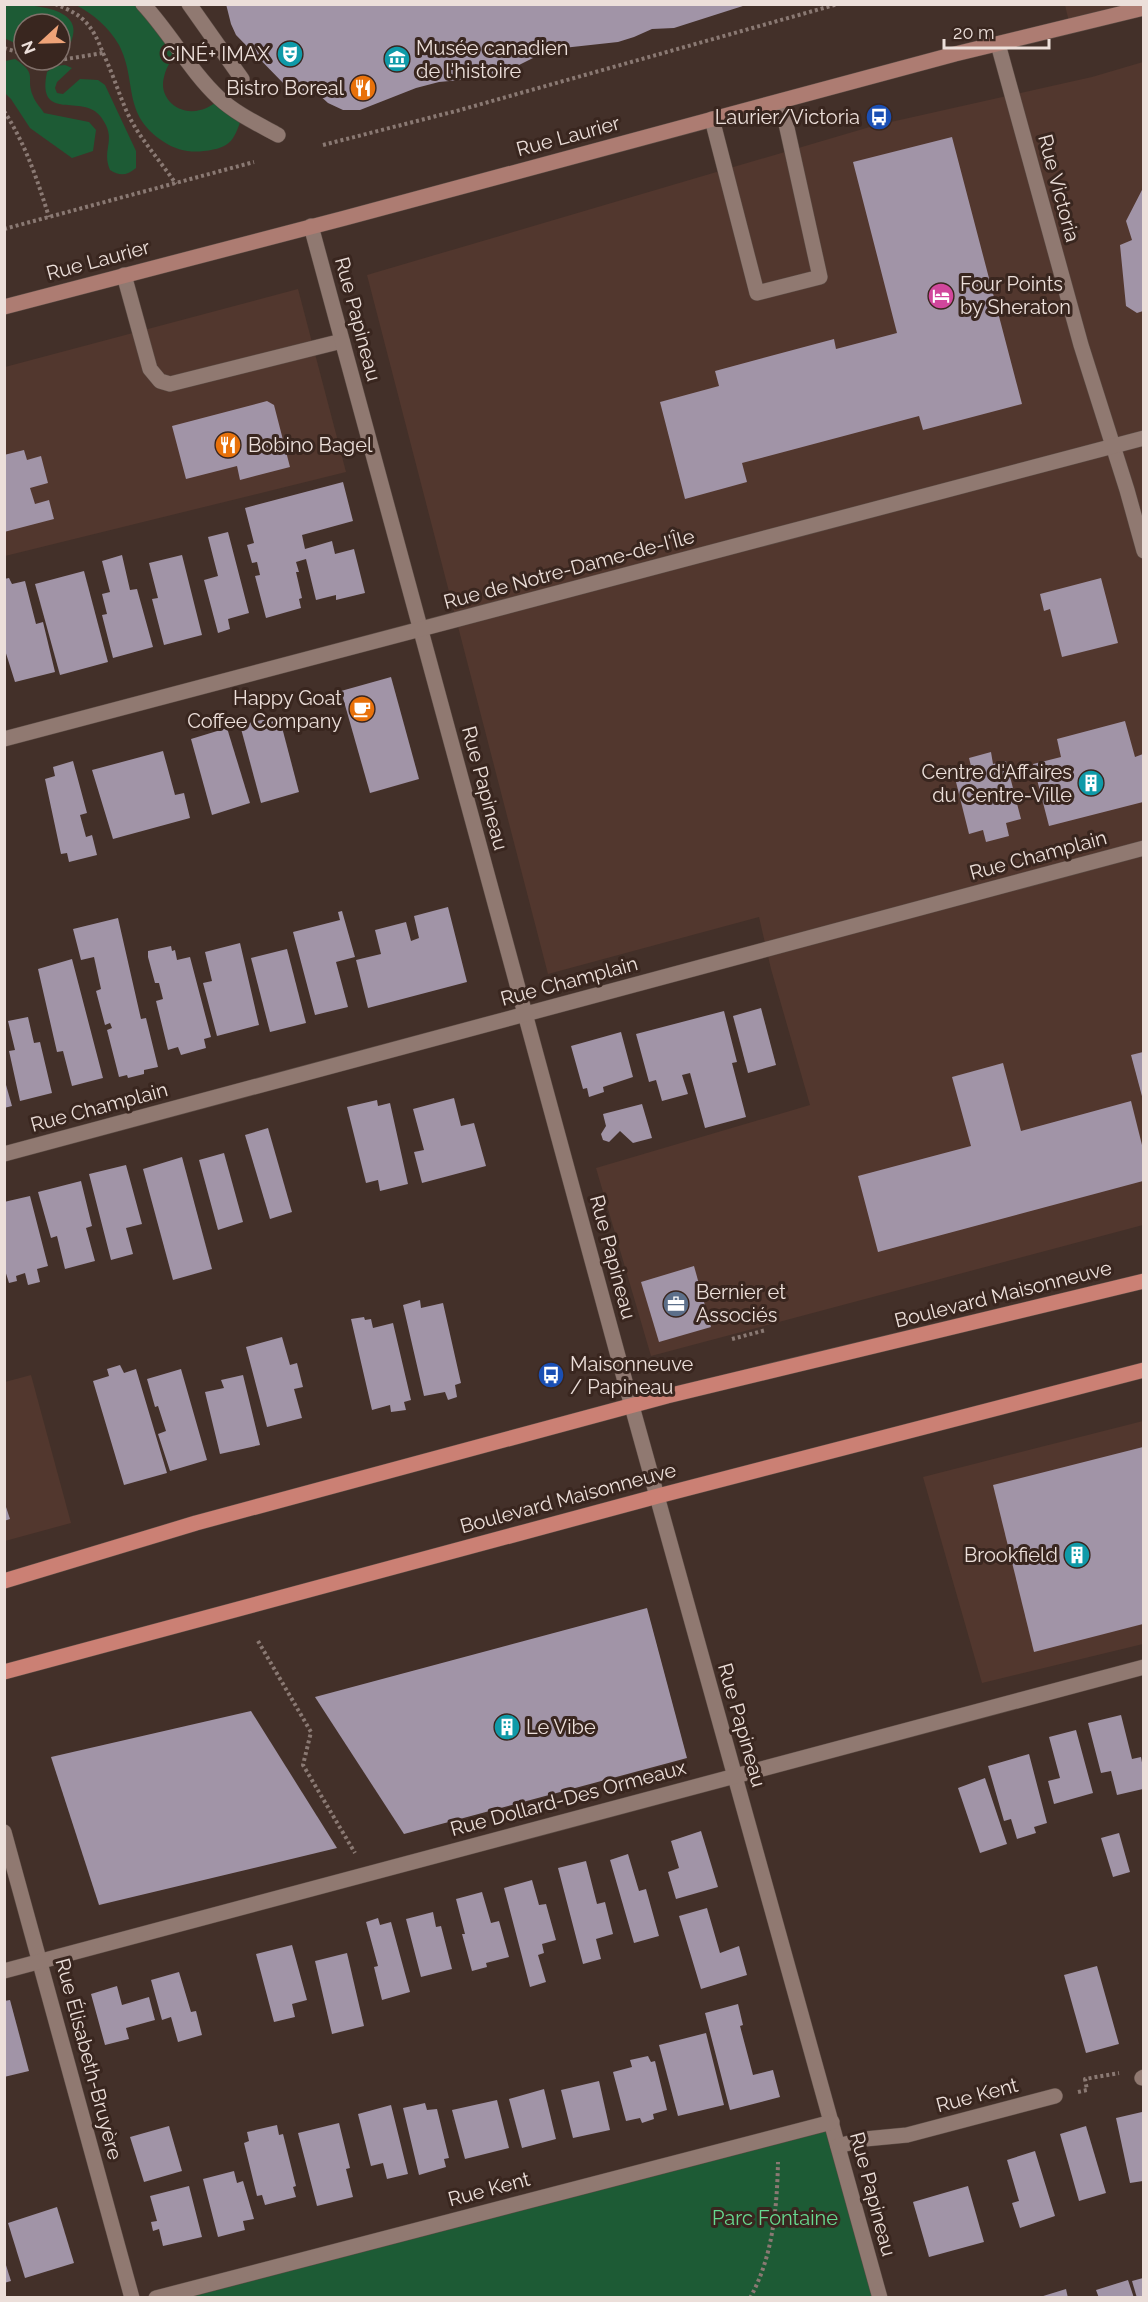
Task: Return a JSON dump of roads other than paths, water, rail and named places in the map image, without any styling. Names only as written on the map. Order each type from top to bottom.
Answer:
[{"type":"main road","name":"Rue Laurier","points":[[4,307],[712,119],[1143,8]]},
{"type":"main road","name":"Boulevard Maisonneuve","points":[[4,1581],[196,1523],[631,1405],[1143,1281]]},
{"type":"main road","name":"Boulevard Maisonneuve","points":[[4,1672],[658,1496],[1143,1370]]},
{"type":"street","points":[[143,4],[221,100],[278,135]]},
{"type":"street","points":[[189,4],[242,79]]},
{"type":"street","name":"Rue Victoria","points":[[998,44],[1081,345],[1143,551]]},
{"type":"street","points":[[712,119],[757,293],[820,276],[781,101]]},
{"type":"street","name":"Rue Papineau","points":[[311,226],[631,1405],[880,2298]]},
{"type":"street","points":[[124,275],[150,369],[160,381],[170,384],[342,341]]},
{"type":"street","name":"Rue de Notre-Dame-de-I'Île","points":[[4,739],[1143,438]]},
{"type":"street","name":"Rue Champlain","points":[[4,1154],[1143,848]]},
{"type":"street","name":"Rue Dollard-Des Ormeaux","points":[[4,1971],[1143,1667]]},
{"type":"street","name":"Rue Élisabeth-Bruyère","points":[[4,1832],[132,2298]]},
{"type":"street","name":"Rue Kent","points":[[838,2146],[865,2139],[907,2135],[1055,2096]]},
{"type":"street","name":"Rue Kent","points":[[156,2298],[832,2122]]},
{"type":"place","name":"CINÉ+ IMAX","points":[[290,54]]},
{"type":"place","name":"Musée canadien de l'histoire","points":[[397,59]]},
{"type":"place","name":"Bistro Boreal","points":[[363,88]]},
{"type":"place","name":"Laurier/Victoria","points":[[879,117]]},
{"type":"place","name":"Four Points by Sheraton","points":[[941,296]]},
{"type":"place","name":"Bobino Bagel","points":[[228,445]]},
{"type":"place","name":"Happy Goat Coffee Company","points":[[362,709]]},
{"type":"place","name":"Centre d'Affaires du Centre-Ville","points":[[1091,783]]},
{"type":"place","name":"Bernier et Associés","points":[[676,1304]]},
{"type":"place","name":"Maisonneuve / Papineau","points":[[551,1375]]},
{"type":"place","name":"Brookfield","points":[[1077,1555]]},
{"type":"place","name":"Le Vibe","points":[[507,1727]]},
{"type":"park label","name":"Parc Fontaine","points":[[775,2218]]}]
